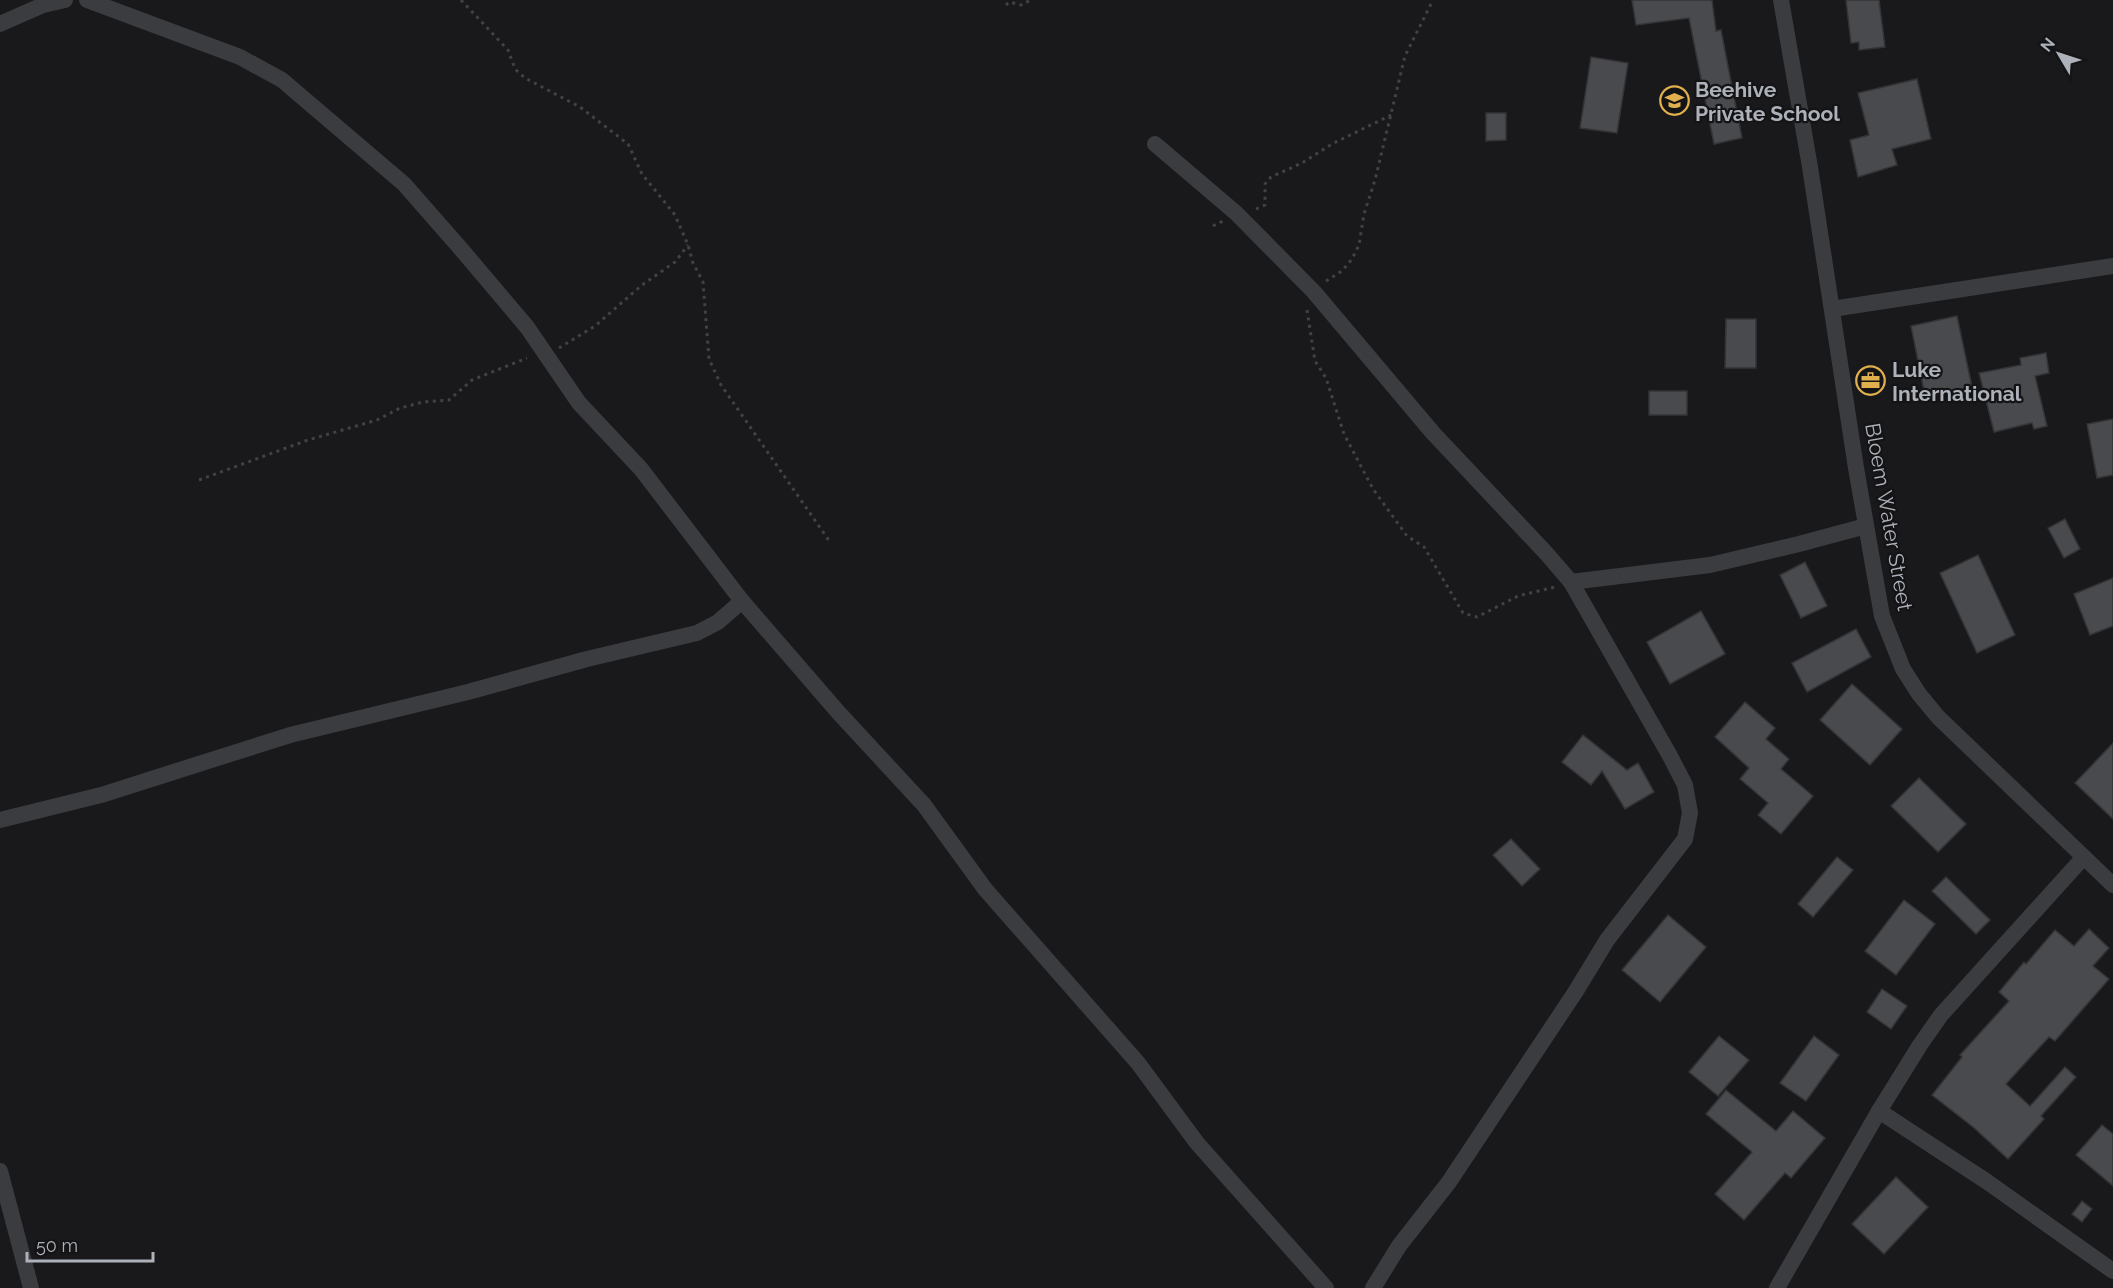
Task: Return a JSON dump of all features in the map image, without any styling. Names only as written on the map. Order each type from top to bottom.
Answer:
[{"type":"street","points":[[0,24],[43,5],[65,0]]},
{"type":"street","points":[[87,0],[240,57],[282,80],[404,184],[511,307],[546,352],[579,403],[641,469],[742,601],[838,712],[924,805],[985,889],[1138,1063],[1197,1143],[1326,1288]]},
{"type":"street","name":"Bloem Water Street","points":[[1781,0],[1882,616],[1904,669],[1919,694],[1938,717],[2113,885]]},
{"type":"street","points":[[1155,144],[1236,213],[1314,292],[1433,433],[1571,582],[1685,785],[1690,813],[1687,833],[1673,856],[1607,940],[1576,992],[1449,1182],[1399,1246],[1373,1288]]},
{"type":"street","points":[[1832,309],[2113,266]]},
{"type":"street","points":[[1571,582],[1710,565],[1866,526]]},
{"type":"street","points":[[0,820],[101,795],[290,735],[697,633],[718,622],[742,601]]},
{"type":"street","points":[[1777,1288],[1879,1111],[1941,1015],[2083,858]]},
{"type":"street","points":[[1879,1111],[1986,1181],[2113,1271]]},
{"type":"street","points":[[0,1171],[31,1288]]},
{"type":"path","points":[[461,0],[508,50],[515,69],[525,78],[580,107],[628,144],[642,174],[675,215],[693,263],[703,282],[709,359],[721,385],[830,542]]},
{"type":"path","points":[[1006,4],[1009,2],[1021,5],[1031,0]]},
{"type":"path","points":[[1433,0],[1405,56],[1375,180],[1364,214],[1359,245],[1352,259],[1342,271],[1318,287],[1310,298],[1306,310],[1315,362],[1326,378],[1344,434],[1373,489],[1407,536],[1424,547],[1463,613],[1477,617],[1518,596],[1571,582]]},
{"type":"path","points":[[1213,226],[1245,208],[1266,205],[1265,184],[1271,177],[1391,115]]},
{"type":"path","points":[[199,480],[308,440],[377,420],[400,408],[423,402],[449,400],[472,380],[518,360],[566,345],[594,326],[642,285],[675,262],[688,245]]},
{"type":"building","points":[[1632,0],[1712,0],[1716,31],[1721,30],[1742,138],[1714,144],[1689,18],[1636,25]]},
{"type":"building","points":[[1846,0],[1879,0],[1885,47],[1859,50],[1859,42],[1851,43]]},
{"type":"building","points":[[1591,57],[1628,63],[1617,133],[1580,128]]},
{"type":"building","points":[[1917,79],[1931,139],[1892,149],[1897,165],[1858,177],[1850,140],[1869,135],[1858,93]]},
{"type":"building","points":[[1486,113],[1506,113],[1506,140],[1486,141]]},
{"type":"building","points":[[1957,316],[1972,387],[1925,396],[1911,326]]},
{"type":"building","points":[[1726,319],[1756,319],[1756,368],[1725,368]]},
{"type":"building","points":[[2046,353],[2049,373],[2035,376],[2047,426],[2034,429],[2032,423],[1994,432],[1979,373],[2021,365],[2020,358]]},
{"type":"building","points":[[1649,391],[1687,391],[1687,415],[1649,415]]},
{"type":"building","points":[[2113,419],[2113,475],[2097,478],[2087,424]]},
{"type":"building","points":[[2065,519],[2080,549],[2064,558],[2048,528]]},
{"type":"building","points":[[1978,555],[2015,635],[1977,653],[1940,573]]},
{"type":"building","points":[[1805,562],[1827,606],[1801,618],[1780,575]]},
{"type":"building","points":[[2113,578],[2113,626],[2090,635],[2074,594]]},
{"type":"building","points":[[1701,611],[1725,654],[1670,684],[1647,642]]},
{"type":"building","points":[[1856,629],[1871,657],[1807,692],[1792,663]]},
{"type":"building","points":[[1852,684],[1902,729],[1870,765],[1820,720]]},
{"type":"building","points":[[1745,702],[1775,728],[1766,739],[1789,759],[1781,769],[1813,796],[1781,834],[1758,815],[1768,803],[1740,779],[1749,768],[1715,737]]},
{"type":"building","points":[[1583,735],[1627,770],[1638,763],[1654,792],[1625,809],[1602,771],[1591,785],[1562,762]]},
{"type":"building","points":[[2113,743],[2113,819],[2075,783]]},
{"type":"building","points":[[1919,778],[1966,824],[1938,852],[1891,806]]},
{"type":"building","points":[[1511,839],[1540,869],[1522,886],[1493,855]]},
{"type":"building","points":[[1837,857],[1853,870],[1813,917],[1798,904]]},
{"type":"building","points":[[1946,877],[1990,920],[1976,934],[1932,891]]},
{"type":"building","points":[[1904,900],[1935,924],[1896,975],[1865,951]]},
{"type":"building","points":[[1668,915],[1706,947],[1660,1002],[1622,970]]},
{"type":"building","points":[[2089,929],[2109,948],[2093,966],[2109,979],[2055,1041],[2049,1037],[2006,1084],[2030,1106],[2065,1067],[2076,1077],[2041,1116],[2044,1119],[2008,1159],[1973,1127],[1932,1095],[1962,1057],[1960,1055],[2009,1001],[1999,992],[2024,962],[2026,964],[2055,930],[2074,946]]},
{"type":"building","points":[[1882,989],[1907,1006],[1891,1029],[1867,1012]]},
{"type":"building","points":[[1719,1036],[1749,1060],[1718,1096],[1689,1072]]},
{"type":"building","points":[[1814,1036],[1839,1055],[1806,1101],[1780,1083]]},
{"type":"building","points":[[1726,1090],[1776,1131],[1793,1111],[1825,1138],[1791,1178],[1785,1173],[1744,1220],[1715,1194],[1752,1152],[1706,1114]]},
{"type":"building","points":[[2102,1125],[2113,1134],[2113,1186],[2076,1155]]},
{"type":"building","points":[[1896,1177],[1928,1207],[1884,1254],[1852,1224]]},
{"type":"building","points":[[2082,1201],[2092,1209],[2082,1222],[2072,1214]]},
{"type":"place","name":"Beehive Private School","points":[[1674,101]]},
{"type":"place","name":"Luke International","points":[[1871,381]]}]
